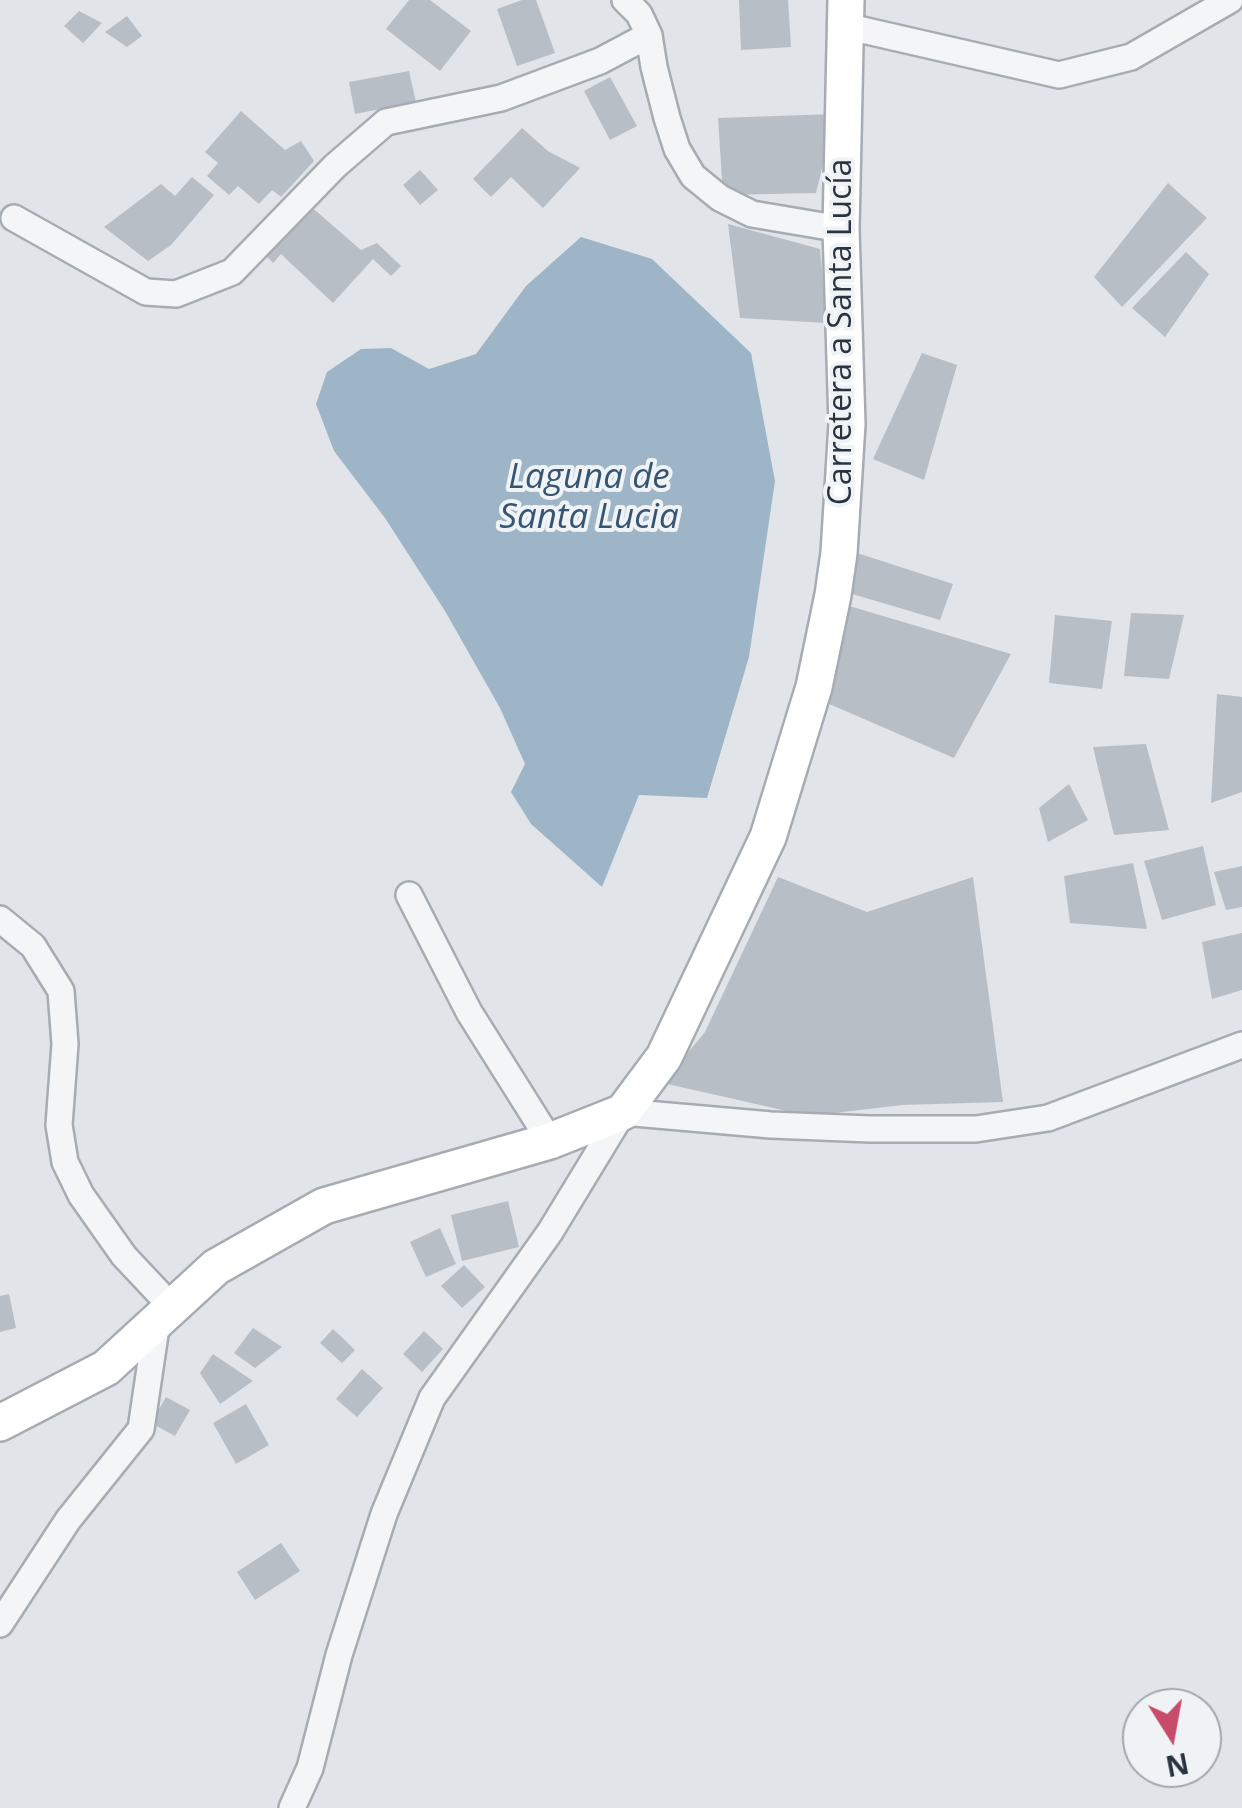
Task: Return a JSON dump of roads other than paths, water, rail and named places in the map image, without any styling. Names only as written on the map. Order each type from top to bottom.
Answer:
[{"type":"main road","name":"Carretera a Santa Lucía","points":[[622,1112],[664,1056],[768,837],[814,686],[839,553],[848,424],[842,228],[845,13]]},
{"type":"main road","points":[[0,1423],[106,1368],[216,1267],[324,1206],[550,1142],[622,1112]]},
{"type":"street","points":[[624,0],[639,14],[649,35],[667,118],[677,149],[694,176],[720,198],[752,214],[842,228]]},
{"type":"street","points":[[845,13],[1059,75],[1131,56],[1230,0]]},
{"type":"street","points":[[14,218],[146,292],[176,294],[232,272],[335,166],[386,122],[501,98],[600,60],[649,35]]},
{"type":"street","points":[[409,896],[469,1012],[550,1142]]},
{"type":"street","points":[[0,919],[32,946],[61,991],[65,1044],[59,1125],[65,1162],[81,1195],[165,1314],[141,1429],[68,1520],[0,1624]]},
{"type":"street","points":[[292,1808],[310,1768],[339,1655],[384,1514],[432,1398],[550,1232],[622,1112],[771,1125],[976,1129],[1048,1118],[1242,1045]]},
{"type":"water","name":"Laguna de Santa Lucia","points":[[581,237],[652,259],[751,353],[775,481],[749,657],[707,798],[639,795],[602,887],[531,824],[511,792],[525,764],[500,708],[445,611],[385,518],[334,451],[316,404],[327,372],[361,349],[391,348],[429,369],[476,354],[526,286]]}]
